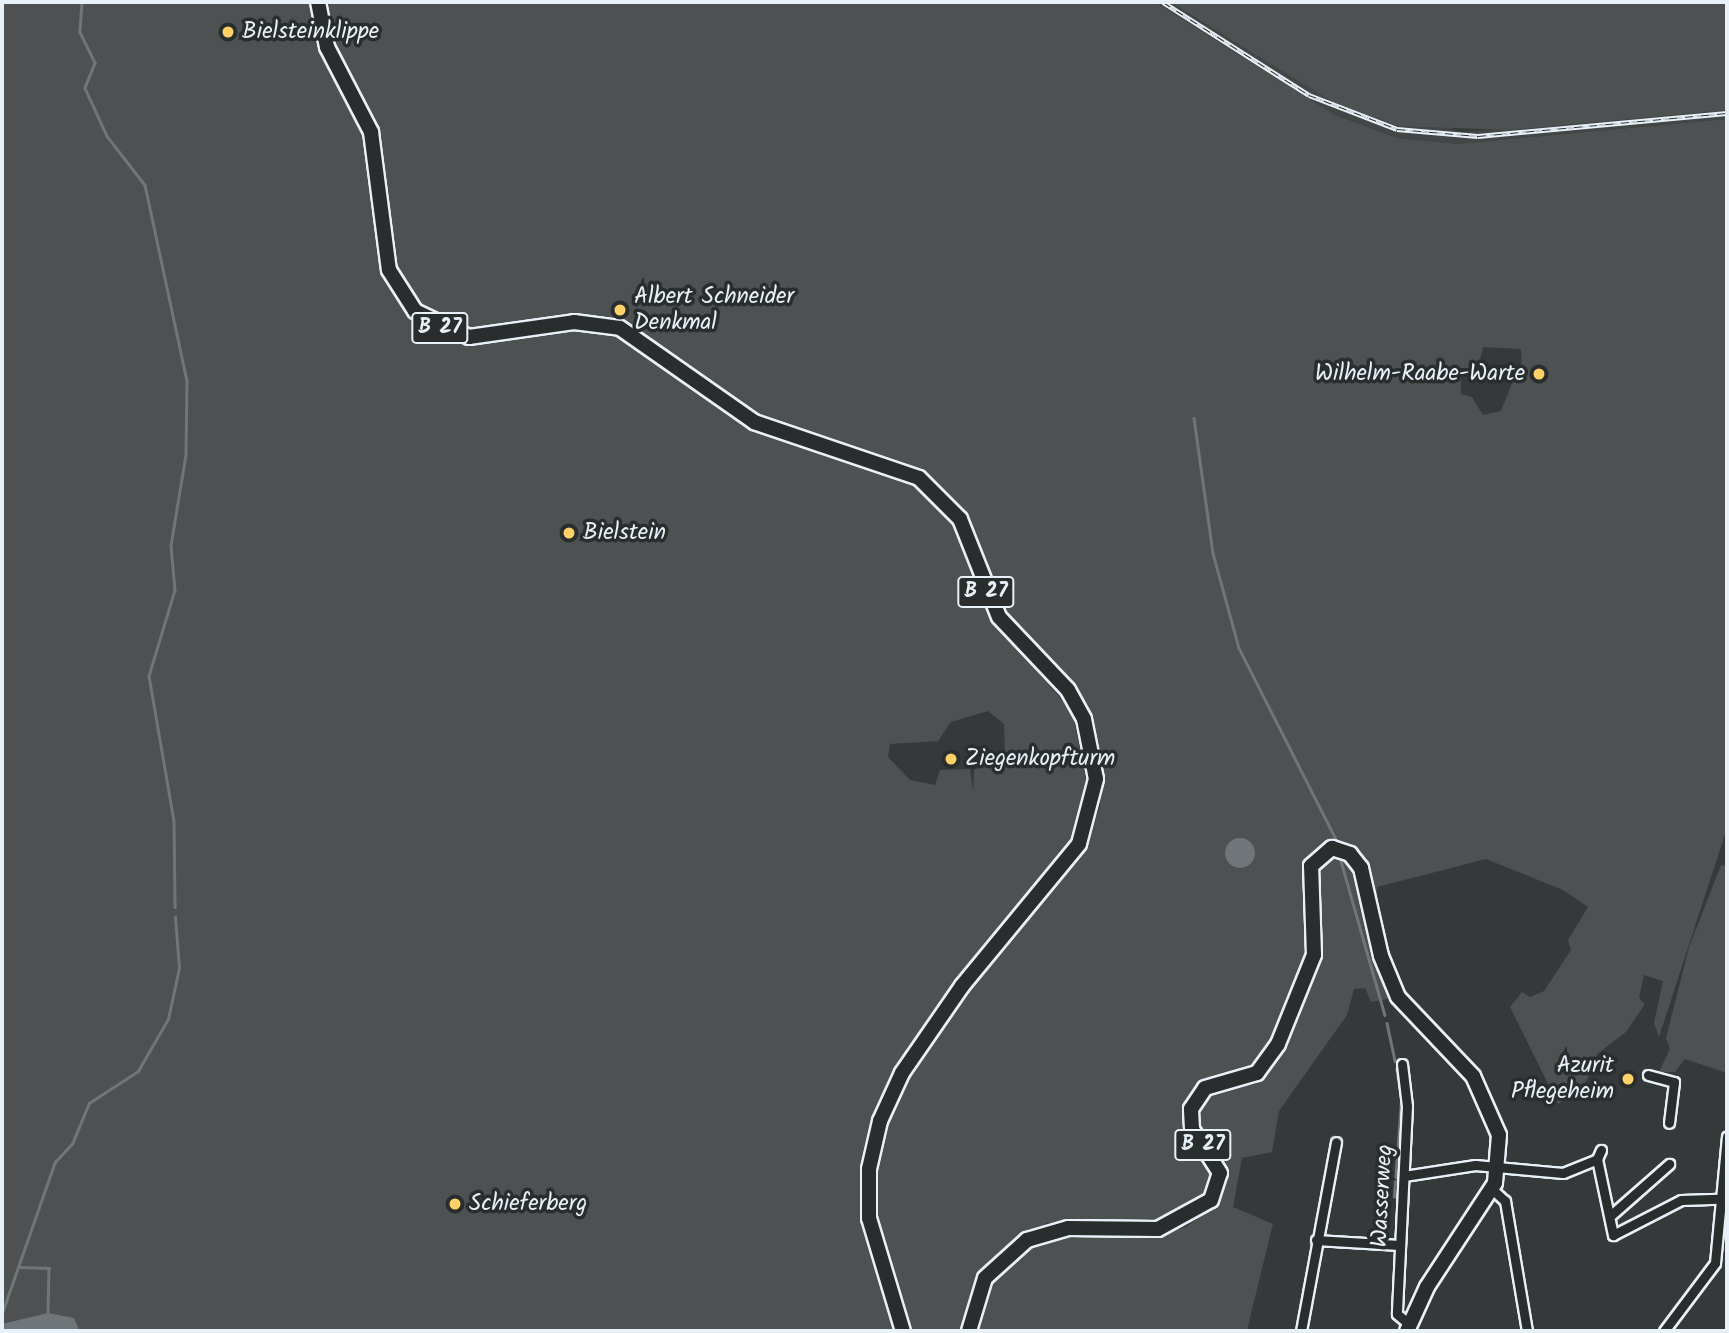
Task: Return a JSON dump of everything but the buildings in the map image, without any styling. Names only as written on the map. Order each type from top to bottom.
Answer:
[{"type":"main road","name":"B 27","points":[[318,2],[327,47],[371,132],[389,270],[415,312],[469,337],[574,322],[620,328],[754,422],[919,478],[960,519],[999,617],[1068,690],[1084,719],[1096,779],[1079,844],[962,986],[909,1063],[880,1121],[869,1217],[903,1331]]},
{"type":"main road","name":"B 27","points":[[969,1331],[985,1279],[1027,1240],[1068,1228],[1158,1229],[1211,1200],[1220,1173],[1192,1129],[1191,1109],[1205,1088],[1257,1073],[1278,1044],[1312,965],[1309,875],[1321,852],[1345,851],[1362,868],[1381,956],[1406,1008],[1484,1094],[1497,1127],[1499,1170],[1492,1189],[1408,1328]]},
{"type":"street","name":"Wasserweg","points":[[1402,1064],[1404,1176],[1396,1314],[1408,1328]]},
{"type":"street","points":[[1648,1075],[1674,1082],[1669,1123]]},
{"type":"street","points":[[1664,1331],[1715,1263],[1727,1137]]},
{"type":"street","points":[[1301,1331],[1336,1142]]},
{"type":"street","points":[[1404,1176],[1475,1166],[1563,1173],[1599,1155],[1613,1235],[1681,1200],[1719,1199]]},
{"type":"street","points":[[1610,1216],[1669,1164]]},
{"type":"street","points":[[1492,1189],[1505,1200],[1527,1331]]},
{"type":"street","points":[[1316,1240],[1399,1245]]},
{"type":"street","points":[[1715,1263],[1727,1264]]},
{"type":"shaded area","points":[[2,2],[311,2],[321,49],[361,118],[383,270],[408,315],[466,343],[574,328],[615,333],[752,428],[907,481],[949,517],[993,622],[1072,711],[1088,790],[1071,845],[1001,924],[904,1058],[874,1120],[863,1168],[863,1218],[896,1331],[80,1331],[74,1318],[2,1324]],"holes":[[[988,711],[1004,724],[1005,757],[974,770],[973,791],[970,769],[940,770],[935,785],[910,780],[888,757],[890,744],[938,741],[951,722]]]},
{"type":"shaded area","points":[[323,2],[1155,2],[1335,115],[1397,138],[1457,144],[1727,119],[1727,828],[1659,1037],[1654,1023],[1663,981],[1644,975],[1639,998],[1645,1004],[1626,1032],[1597,1054],[1583,1090],[1558,1104],[1510,1007],[1522,992],[1530,997],[1544,991],[1571,950],[1568,940],[1588,907],[1563,890],[1486,859],[1377,887],[1379,929],[1363,857],[1346,843],[1323,844],[1307,860],[1311,945],[1288,1011],[1261,1063],[1206,1080],[1188,1096],[1186,1132],[1212,1173],[1204,1198],[1153,1223],[1047,1223],[987,1265],[970,1297],[964,1331],[910,1331],[875,1217],[875,1170],[885,1123],[905,1079],[994,953],[1085,849],[1100,807],[1102,776],[1090,716],[1067,678],[1007,617],[966,516],[924,473],[743,409],[619,322],[587,317],[470,331],[427,316],[394,269],[376,128],[332,45]],"holes":[[[1483,347],[1521,349],[1522,380],[1513,381],[1501,411],[1483,415],[1472,397],[1461,394],[1461,368],[1478,369]]]},
{"type":"shaded area","points":[[1155,2],[1170,2],[1210,27],[1460,132],[1727,110],[1727,119],[1457,144],[1397,138],[1335,115]]},
{"type":"shaded area","points":[[1170,2],[1727,2],[1727,110],[1508,130],[1399,126],[1338,105]]},
{"type":"shaded area","points":[[1240,838],[1246,839],[1254,847],[1254,859],[1246,867],[1240,868],[1234,867],[1226,859],[1225,853],[1226,847],[1234,839]]},
{"type":"shaded area","points":[[1336,855],[1357,873],[1374,954],[1392,998],[1371,1002],[1365,988],[1354,989],[1347,1015],[1279,1111],[1272,1152],[1242,1158],[1233,1207],[1273,1224],[1247,1330],[975,1331],[990,1282],[1029,1246],[1064,1235],[1155,1236],[1186,1227],[1219,1204],[1229,1171],[1200,1128],[1201,1103],[1215,1092],[1255,1084],[1279,1055],[1320,955],[1316,871],[1322,859]]},
{"type":"shaded area","points":[[1721,865],[1727,866],[1727,1073],[1685,1059],[1675,1072],[1659,1072],[1670,1049],[1666,1038],[1689,947]]},
{"type":"shaded area","points":[[48,1313],[74,1318],[80,1331],[2,1331],[2,1324]]},
{"type":"waterway","points":[[82,2],[80,32],[95,63],[85,88],[107,136],[145,185],[187,381],[186,455],[171,546],[175,590],[149,676],[174,820],[175,907]]},
{"type":"waterway","points":[[1194,418],[1213,553],[1239,648],[1335,837]]},
{"type":"waterway","points":[[1341,861],[1385,1015]]},
{"type":"waterway","points":[[2,1313],[55,1162],[72,1144],[89,1103],[138,1071],[168,1019],[179,968],[175,917]]},
{"type":"waterway","points":[[1387,1023],[1395,1061]]},
{"type":"waterway","points":[[1394,1197],[1401,1099],[1396,1069]]},
{"type":"waterway","points":[[21,1267],[49,1268],[48,1313]]},
{"type":"railway","points":[[1163,2],[1309,95],[1397,129],[1478,136],[1727,113]]},
{"type":"place","name":"Bielsteinklippe","points":[[228,32]]},
{"type":"place","name":"Albert Schneider Denkmal","points":[[620,310]]},
{"type":"place","name":"Wilhelm-Raabe-Warte","points":[[1539,374]]},
{"type":"place","name":"Bielstein","points":[[569,533]]},
{"type":"place","name":"Ziegenkopfturm","points":[[951,759]]},
{"type":"place","name":"Azurit Pflegeheim","points":[[1628,1079]]},
{"type":"place","name":"Schieferberg","points":[[455,1204]]}]
